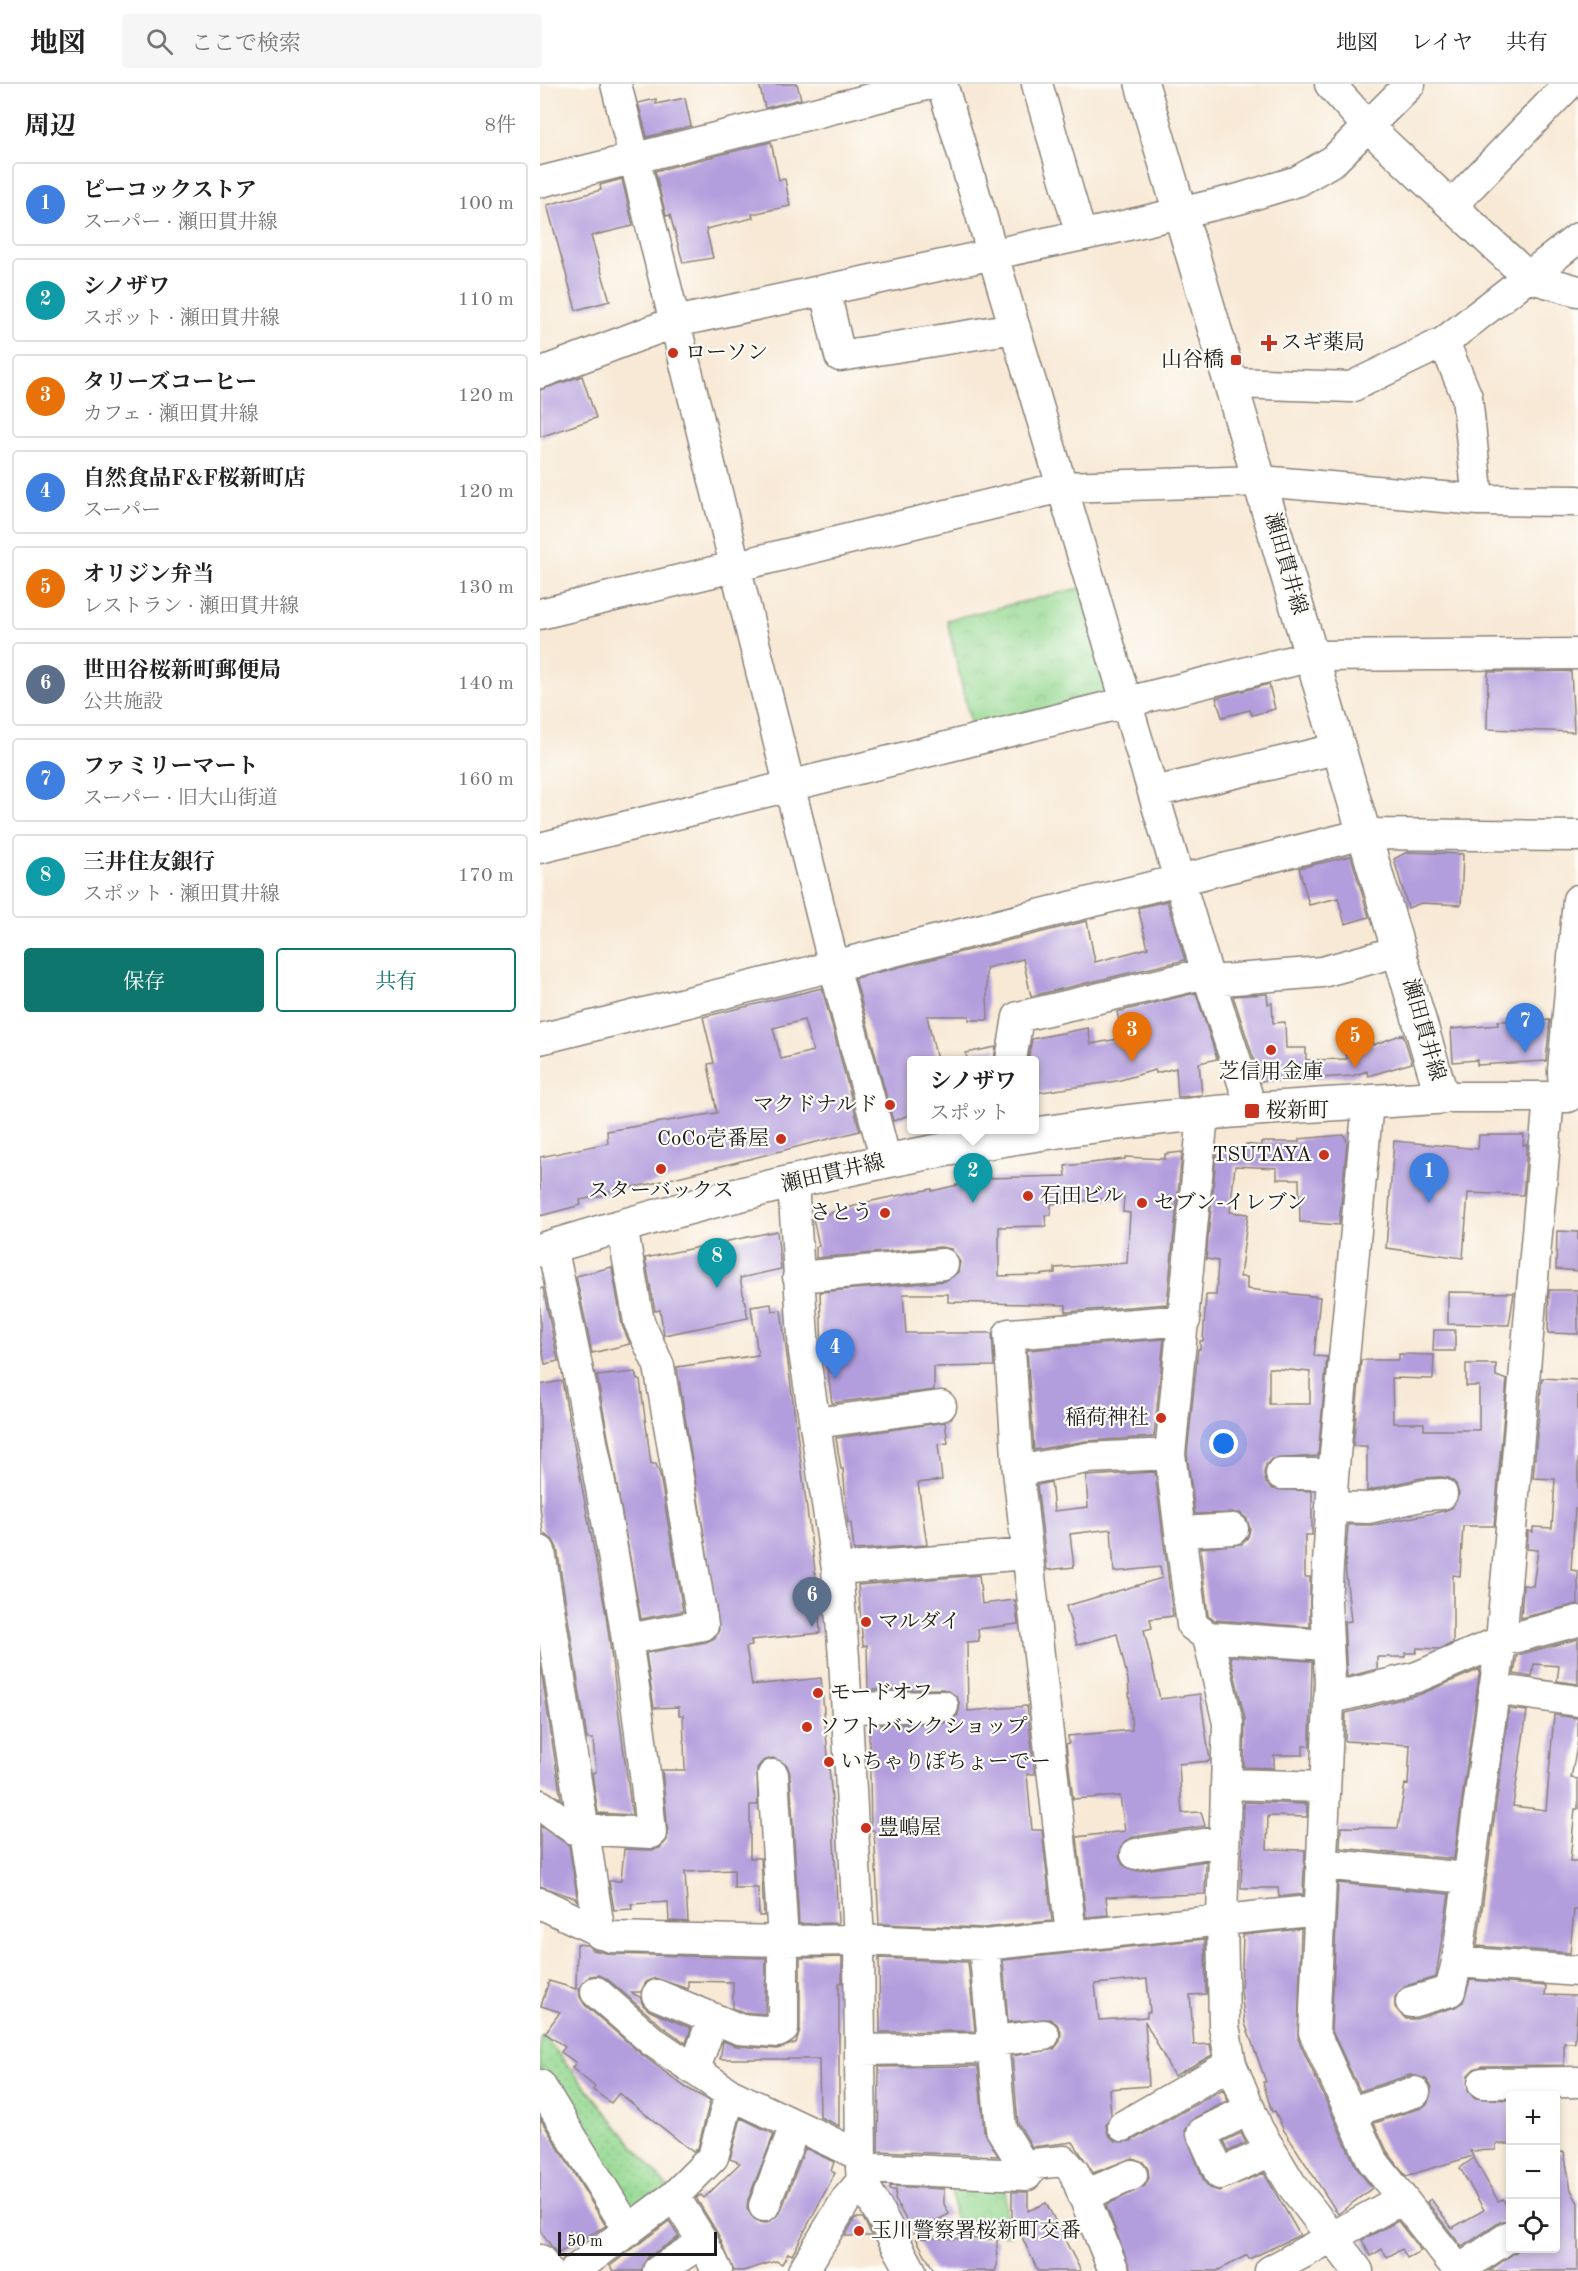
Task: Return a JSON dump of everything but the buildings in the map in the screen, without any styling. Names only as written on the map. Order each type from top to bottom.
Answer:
[{"type":"main road","name":"瀬田貫井線","points":[[1039,1131],[1144,1119],[1442,1097],[1142,84]]},
{"type":"main road","name":"瀬田貫井線","points":[[546,1248],[622,1226],[793,1183],[1016,1134]]},
{"type":"street","points":[[616,84],[789,787],[886,1161]]},
{"type":"street","points":[[540,182],[930,84]]},
{"type":"street","points":[[942,84],[1209,977],[1252,1110]]},
{"type":"street","points":[[1037,84],[1081,235]]},
{"type":"street","points":[[1330,84],[1369,128],[1453,204],[1528,277],[1578,292],[1578,238]]},
{"type":"street","points":[[540,373],[675,322],[994,255],[1180,213],[1298,182],[1334,160],[1369,128],[1410,84]]},
{"type":"street","points":[[1453,204],[1569,84]]},
{"type":"street","points":[[1232,383],[1351,387],[1444,342],[1578,238]]},
{"type":"street","points":[[825,291],[840,356],[1015,328]]},
{"type":"street","points":[[1444,342],[1467,397],[1478,500]]},
{"type":"street","points":[[540,614],[1062,487],[1261,481],[1478,500],[1578,501]]},
{"type":"street","points":[[540,848],[1312,656],[1578,654]]},
{"type":"street","points":[[1154,792],[1340,748]]},
{"type":"street","points":[[540,1039],[1364,834],[1578,836]]},
{"type":"street","points":[[1411,2002],[1450,1990],[1457,1962],[1501,1641],[1515,1480],[1564,1097],[1563,1070],[1578,900]]},
{"type":"street","points":[[1012,1056],[1018,1017],[1209,977],[1322,972],[1399,951]]},
{"type":"street","points":[[1442,1097],[1564,1097]]},
{"type":"street","points":[[1368,1102],[1331,1507],[1326,1602],[1329,1699],[1314,2032],[1372,2160],[1400,2200],[1458,2271],[1506,2239]]},
{"type":"street","points":[[1203,1115],[1185,1320],[1170,1454],[1192,1625],[1208,1637],[1327,1645]]},
{"type":"street","points":[[793,1183],[804,1352],[837,1569],[847,1708],[859,1940],[861,2168],[910,2271]]},
{"type":"street","points":[[622,1226],[639,1322],[659,1366],[703,1625],[628,1639]]},
{"type":"street","points":[[540,1805],[574,1829],[651,1833],[642,1735],[628,1639],[582,1386],[546,1248]]},
{"type":"street","points":[[798,1277],[943,1264]]},
{"type":"street","points":[[1071,1935],[1018,1472],[1009,1334],[1185,1320]]},
{"type":"street","points":[[815,1423],[941,1406]]},
{"type":"street","points":[[1018,1472],[1087,1458],[1170,1454]]},
{"type":"street","points":[[1281,1474],[1333,1474]]},
{"type":"street","points":[[1331,1507],[1369,1508],[1425,1495],[1442,1494]]},
{"type":"street","points":[[1181,1532],[1233,1529]]},
{"type":"street","points":[[540,1551],[600,1934]]},
{"type":"street","points":[[837,1569],[1027,1554]]},
{"type":"street","points":[[1329,1699],[1417,1677],[1501,1641],[1578,1621]]},
{"type":"street","points":[[1208,1637],[1228,1723],[1222,1918],[1224,2026],[1231,2064],[1271,2151],[1292,2184],[1358,2271]]},
{"type":"street","points":[[1494,1689],[1578,1701]]},
{"type":"street","points":[[847,1708],[943,1706]]},
{"type":"street","points":[[657,1995],[712,2020],[739,2029],[778,2032],[783,2030],[783,1941],[772,1774]]},
{"type":"street","points":[[1226,1784],[1325,1787]]},
{"type":"street","points":[[1136,1854],[1224,1841]]},
{"type":"street","points":[[1321,1864],[1468,1878]]},
{"type":"street","points":[[540,1903],[610,1937],[783,1941],[859,1940],[984,1945],[1222,1918],[1319,1910]]},
{"type":"street","points":[[984,1945],[1001,2128],[1023,2165],[1064,2161],[1074,2172],[1114,2271]]},
{"type":"street","points":[[1457,1962],[1578,1971]]},
{"type":"street","points":[[596,1992],[652,2041],[730,2094],[795,2126],[861,2168],[1027,2175],[1034,2165]]},
{"type":"street","points":[[694,2069],[712,2020]]},
{"type":"street","points":[[860,2050],[993,2045],[1044,2036]]},
{"type":"street","points":[[1123,2126],[1231,2064]]},
{"type":"street","points":[[1483,2083],[1578,2082]]},
{"type":"street","points":[[540,2085],[629,2231]]},
{"type":"street","points":[[1351,2112],[1415,2092]]},
{"type":"street","points":[[574,2271],[674,2196],[713,2157],[730,2094]]},
{"type":"street","points":[[1250,2109],[1202,2133],[1220,2174],[1271,2151]]},
{"type":"street","points":[[764,2206],[795,2126]]},
{"type":"street","points":[[803,2271],[846,2200],[861,2168]]},
{"type":"street","points":[[1083,2196],[1132,2175]]},
{"type":"street","points":[[674,2196],[703,2242],[717,2271]]},
{"type":"street","points":[[1270,2271],[1400,2200]]},
{"type":"street","points":[[658,2271],[703,2242]]},
{"type":"street","points":[[540,2260],[547,2271]]},
{"type":"green space","points":[[1084,587],[1110,699],[972,730],[947,620]]},
{"type":"green space","points":[[543,2035],[670,2190],[632,2218],[540,2072],[540,2036]]},
{"type":"green space","points":[[951,2178],[1005,2178],[1006,2222],[1011,2234],[955,2235]]},
{"type":"place","name":"スギ薬局","points":[[1269,343]]},
{"type":"place","name":"ローソン","points":[[673,353]]},
{"type":"place","name":"山谷橋","points":[[1236,360]]},
{"type":"place","name":"芝信用金庫","points":[[1271,1050]]},
{"type":"place","name":"ファミリーマート","points":[[1525,1053]]},
{"type":"place","name":"タリーズコーヒー","points":[[1132,1062]]},
{"type":"place","name":"オリジン弁当","points":[[1355,1068]]},
{"type":"place","name":"マクドナルド","points":[[890,1105]]},
{"type":"place","name":"桜新町","points":[[1252,1111]]},
{"type":"place","name":"CoCo壱番屋","points":[[781,1139]]},
{"type":"place","name":"TSUTAYA","points":[[1324,1155]]},
{"type":"place","name":"スターバックス","points":[[661,1169]]},
{"type":"place","name":"石田ビル","points":[[1028,1196]]},
{"type":"place","name":"シノザワ","points":[[973,1203]]},
{"type":"place","name":"セブン-イレブン","points":[[1142,1203]]},
{"type":"place","name":"ピーコックストア","points":[[1429,1203]]},
{"type":"place","name":"さとう","points":[[885,1213]]},
{"type":"place","name":"三井住友銀行","points":[[717,1288]]},
{"type":"place","name":"自然食品F&F桜新町店","points":[[835,1379]]},
{"type":"place","name":"稲荷神社","points":[[1161,1418]]},
{"type":"place","name":"マルダイ","points":[[866,1622]]},
{"type":"place","name":"世田谷桜新町郵便局","points":[[812,1627]]},
{"type":"place","name":"モードオフ","points":[[818,1693]]},
{"type":"place","name":"ソフトバンクショップ","points":[[807,1727]]},
{"type":"place","name":"いちゃりぽちょーでー","points":[[829,1762]]},
{"type":"place","name":"豊嶋屋","points":[[866,1828]]},
{"type":"place","name":"玉川警察署桜新町交番","points":[[859,2231]]}]
